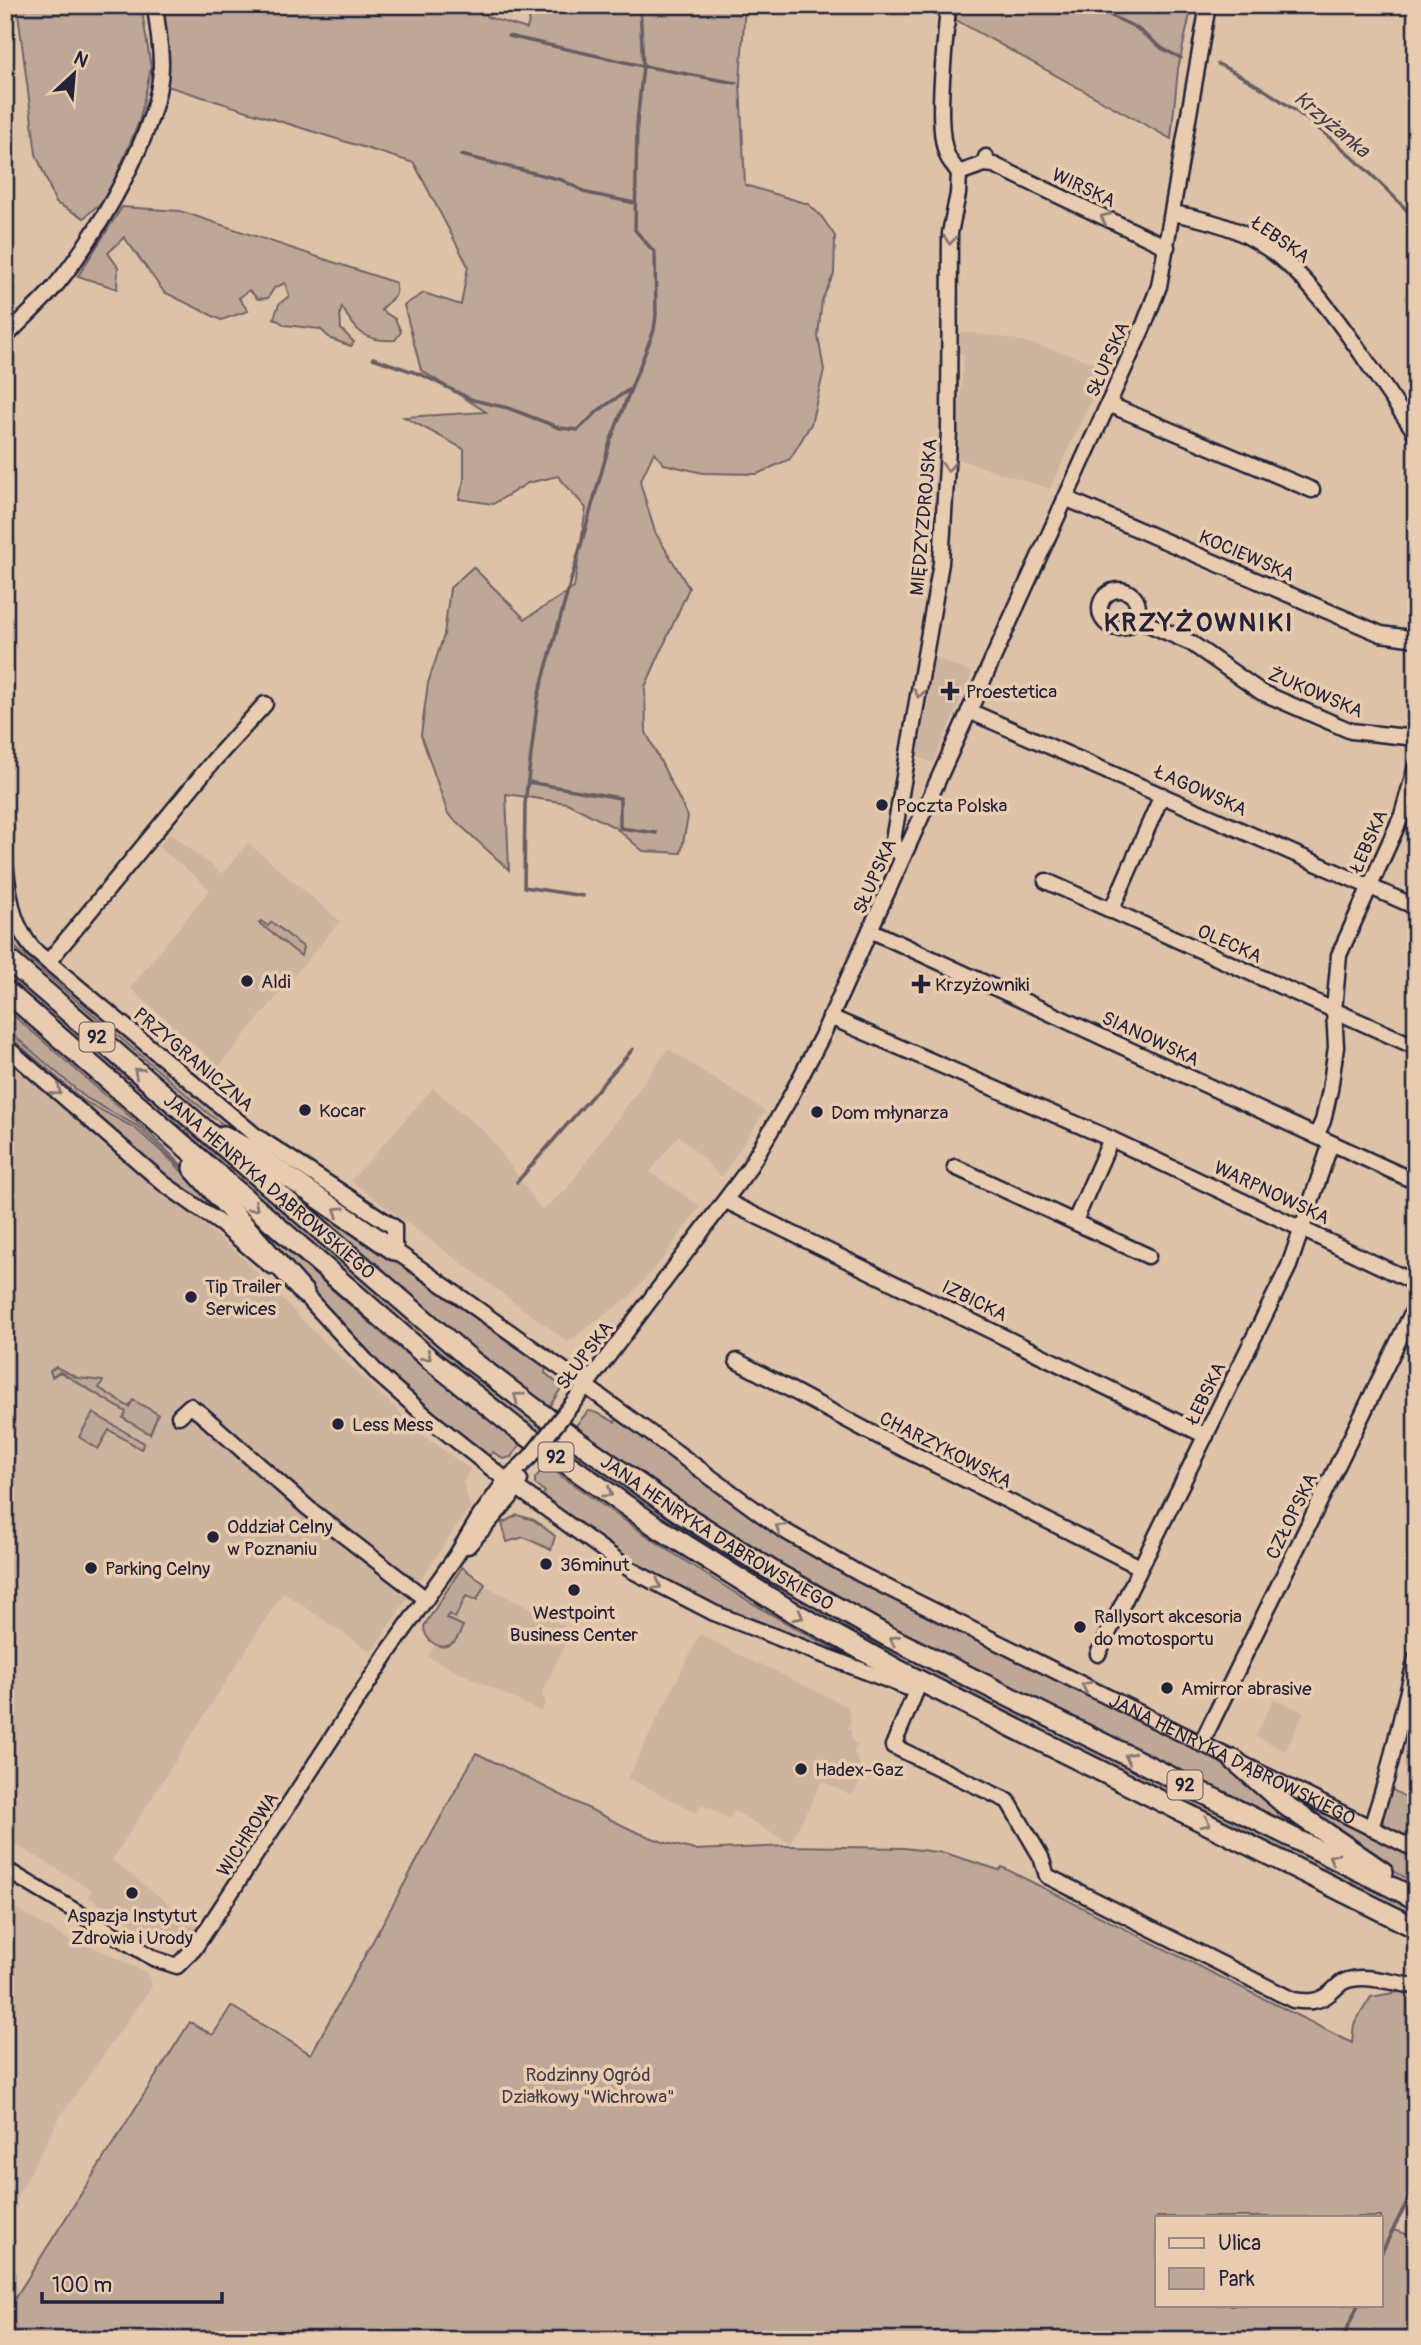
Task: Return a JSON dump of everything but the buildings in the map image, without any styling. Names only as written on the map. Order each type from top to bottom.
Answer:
[{"type":"main road","name":"JANA HENRYKA DĄBROWSKIEGO","points":[[5,957],[488,1374],[602,1459],[699,1524],[774,1572],[887,1636],[1416,1897]]},
{"type":"main road","name":"JANA HENRYKA DĄBROWSKIEGO","points":[[5,990],[431,1360],[507,1421],[694,1551],[824,1630],[1014,1728],[1416,1927]]},
{"type":"main road","points":[[147,1114],[304,1293]]},
{"type":"main road","points":[[189,1117],[249,1150],[394,1250]]},
{"type":"main road","points":[[916,1692],[965,1714],[1014,1728]]},
{"type":"main road","points":[[1234,1760],[1289,1807],[1416,1897]]},
{"type":"street","points":[[5,338],[49,293],[76,259],[119,191],[155,107],[161,65],[155,5]]},
{"type":"street","points":[[948,5],[942,127],[947,157],[960,173]]},
{"type":"street","name":"SŁUPSKA","points":[[511,1484],[752,1163],[788,1103],[830,1017],[1159,286],[1208,5]]},
{"type":"street","name":"WIRSKA","points":[[960,173],[982,162],[994,166],[1167,247]]},
{"type":"street","name":"MIĘDZYZDROJSKA","points":[[904,856],[895,849],[893,840],[932,621],[941,563],[947,493],[950,233],[960,173]]},
{"type":"street","name":"ŁEBSKA","points":[[1173,213],[1237,231],[1301,276],[1327,306],[1416,434]]},
{"type":"street","points":[[1108,404],[1312,489]]},
{"type":"street","name":"KOCIEWSKA","points":[[1065,498],[1381,634],[1416,639]]},
{"type":"street","name":"ŻUKOWSKA","points":[[1135,618],[1191,643],[1261,692],[1351,731],[1416,737]]},
{"type":"street","points":[[48,962],[215,759],[265,704]]},
{"type":"street","name":"ŁAGOWSKA","points":[[969,711],[1416,907]]},
{"type":"street","name":"ŁEBSKA","points":[[1317,1136],[1323,1121],[1336,1047],[1334,1010],[1339,956],[1402,814],[1416,766]]},
{"type":"street","points":[[1111,911],[1162,794]]},
{"type":"street","name":"PRZYGRANICZNA","points":[[5,864],[15,921],[22,935],[48,962],[256,1136],[394,1227],[394,1250]]},
{"type":"street","name":"OLECKA","points":[[1046,881],[1416,1047]]},
{"type":"street","name":"SIANOWSKA","points":[[870,930],[1416,1182]]},
{"type":"street","name":"WARPNOWSKA","points":[[830,1017],[1111,1139],[1416,1283]]},
{"type":"street","points":[[5,1046],[163,1183],[221,1224],[304,1293],[390,1385],[511,1484],[614,1559],[680,1597],[725,1618],[916,1692],[893,1746],[1009,1801],[1041,1857],[1047,1876],[1293,2000],[1322,2000],[1343,1982],[1361,1979],[1416,1986]]},
{"type":"street","points":[[1075,1221],[1111,1139]]},
{"type":"street","name":"ŁEBSKA","points":[[1098,1654],[1289,1266],[1331,1143]]},
{"type":"street","points":[[955,1167],[1148,1256]]},
{"type":"street","name":"IZBICKA","points":[[726,1201],[1206,1436]]},
{"type":"street","name":"JANA HENRYKA DĄBROWSKIEGO","points":[[394,1250],[736,1497],[813,1549],[1416,1850]]},
{"type":"street","name":"CZŁOPSKA","points":[[1201,1744],[1416,1305]]},
{"type":"street","name":"CHARZYKOWSKA","points":[[737,1361],[866,1430],[1140,1567]]},
{"type":"street","points":[[179,1416],[190,1406],[200,1413],[308,1508],[426,1599]]},
{"type":"street","name":"WICHROWA","points":[[5,1869],[155,1959],[177,1966],[194,1949],[387,1654],[456,1556],[477,1537],[511,1484]]},
{"type":"street","points":[[1371,1828],[1386,1780],[1416,1658]]},
{"type":"shaded area","points":[[955,331],[1013,339],[1106,367],[1050,489],[955,458],[964,355],[956,352]]},
{"type":"shaded area","points":[[932,656],[972,673],[933,763],[913,755]]},
{"type":"shaded area","points":[[170,833],[222,874],[248,843],[340,921],[219,1066],[130,988],[210,889],[159,847]]},
{"type":"shaded area","points":[[668,1049],[765,1111],[721,1177],[679,1135],[650,1172],[700,1206],[664,1257],[630,1296],[568,1342],[351,1181],[433,1088],[489,1136],[542,1210],[566,1190]]},
{"type":"shaded area","points":[[5,1058],[242,1257],[306,1324],[429,1440],[470,1469],[463,1482],[470,1507],[371,1652],[283,1592],[112,1860],[197,1926],[185,1944],[165,1944],[88,1897],[92,1890],[5,1838]]},
{"type":"shaded area","points":[[484,1585],[580,1634],[576,1642],[565,1645],[543,1690],[542,1696],[546,1702],[541,1712],[428,1657],[435,1644],[440,1646],[451,1622],[445,1618],[449,1614],[455,1618],[466,1595],[477,1600]]},
{"type":"shaded area","name":"Hadex-Gaz","points":[[700,1634],[848,1707],[851,1721],[848,1728],[851,1730],[852,1741],[858,1744],[854,1752],[864,1774],[852,1796],[822,1781],[790,1844],[735,1811],[729,1819],[701,1805],[697,1813],[628,1778]]},
{"type":"shaded area","points":[[1274,1698],[1304,1713],[1285,1751],[1256,1736]]},
{"type":"shaded area","points":[[5,1902],[72,1942],[75,1938],[147,1973],[152,1986],[61,2115],[18,2196],[5,2235]]},
{"type":"green space","points":[[17,5],[141,5],[151,68],[139,122],[108,196],[84,218],[56,203],[36,154]]},
{"type":"green space","points":[[158,5],[481,5],[487,17],[527,29],[536,5],[745,5],[740,83],[745,185],[808,204],[821,216],[835,236],[834,274],[822,300],[818,336],[824,370],[811,424],[790,459],[757,474],[703,473],[664,464],[654,452],[640,482],[655,532],[689,588],[645,687],[646,732],[688,817],[681,853],[643,851],[616,828],[567,803],[506,794],[509,870],[448,814],[421,735],[428,683],[444,635],[450,588],[473,567],[525,619],[574,588],[586,508],[558,476],[528,483],[493,504],[459,499],[464,480],[464,449],[404,417],[486,412],[421,370],[404,305],[424,293],[461,305],[468,266],[414,163],[164,85]]},
{"type":"green space","points":[[957,5],[1192,5],[1178,69],[1171,139],[956,20]]},
{"type":"green space","points":[[122,207],[180,211],[396,283],[396,294],[381,310],[395,319],[401,332],[395,340],[369,337],[357,329],[342,307],[341,329],[354,342],[351,346],[331,339],[320,329],[285,325],[274,318],[279,304],[289,296],[285,283],[274,288],[268,298],[258,299],[249,290],[239,298],[248,311],[221,320],[164,292],[124,237],[108,253],[118,267],[117,289],[78,276]]},
{"type":"green space","points":[[5,907],[11,925],[26,949],[380,1227],[370,1227],[211,1116],[5,939]]},
{"type":"green space","points":[[261,921],[268,926],[272,922],[303,947],[301,956],[259,923]]},
{"type":"green space","points":[[5,967],[654,1503],[1416,1908],[1416,1920],[842,1632],[667,1525],[481,1392],[5,981]]},
{"type":"green space","points":[[5,1008],[149,1133],[193,1178],[137,1126],[86,1098],[5,1028]]},
{"type":"green space","points":[[5,1032],[84,1101],[135,1128],[174,1163],[221,1212],[220,1220],[186,1195],[5,1041]]},
{"type":"green space","points":[[244,1154],[546,1365],[545,1373],[562,1387],[547,1410],[509,1381]]},
{"type":"green space","points":[[258,1228],[262,1228],[394,1344],[520,1445],[511,1457],[503,1459],[493,1452],[488,1457],[406,1391],[355,1344]]},
{"type":"green space","points":[[56,1367],[78,1378],[103,1381],[99,1388],[129,1407],[133,1400],[158,1414],[150,1434],[123,1418],[126,1412],[60,1372],[52,1377],[50,1371]]},
{"type":"green space","points":[[588,1411],[615,1422],[618,1418],[776,1535],[836,1569],[1215,1759],[1280,1807],[1298,1826],[1240,1801],[866,1617],[700,1517],[573,1429]]},
{"type":"green space","points":[[93,1413],[144,1443],[141,1449],[109,1430],[98,1449],[79,1437]]},
{"type":"green space","points":[[546,1465],[646,1535],[750,1602],[821,1642],[889,1673],[723,1612],[642,1571],[540,1499],[545,1492],[535,1484],[535,1478]]},
{"type":"green space","points":[[517,1515],[534,1520],[555,1536],[551,1550],[524,1537],[507,1542],[502,1523]]},
{"type":"green space","points":[[462,1567],[485,1584],[477,1600],[466,1596],[455,1618],[449,1614],[446,1618],[463,1626],[454,1642],[439,1646],[430,1641],[424,1626]]},
{"type":"green space","name":"Rodzinny Ogród Działkowy \"Wichrowa\"","points":[[476,1753],[634,1831],[695,1850],[788,1846],[904,1848],[945,1853],[999,1870],[1002,1867],[1352,2043],[1354,2024],[1371,1997],[1404,1991],[1416,1997],[1416,2189],[1393,2230],[1413,2236],[1416,2261],[1416,2333],[1414,2340],[5,2340],[5,2314],[190,2022],[213,2035],[231,2006],[311,2054]]},
{"type":"green space","points":[[1276,1789],[1416,1858],[1416,1884],[1366,1855]]},
{"type":"green space","points":[[1391,1789],[1416,1803],[1416,1842],[1388,1828],[1384,1823],[1384,1811]]},
{"type":"waterway","points":[[583,896],[524,887],[525,804],[538,697],[610,442],[654,330],[655,253],[635,230],[637,123],[643,66],[640,5]]},
{"type":"waterway","name":"Krzyżanka","points":[[1088,5],[1135,27],[1163,49],[1181,58]]},
{"type":"waterway","points":[[508,36],[643,66],[736,83]]},
{"type":"waterway","name":"Krzyżanka","points":[[1218,64],[1272,95],[1324,133],[1372,175],[1416,220]]},
{"type":"waterway","points":[[461,155],[562,180],[587,193],[635,203]]},
{"type":"waterway","points":[[373,358],[422,375],[473,400],[508,408],[560,428],[578,430],[599,410],[630,389]]},
{"type":"waterway","points":[[528,782],[620,798],[620,828],[656,833]]},
{"type":"waterway","points":[[517,1182],[633,1049]]},
{"type":"waterway","name":"Krzyżanka","points":[[1382,2252],[1416,2183]]},
{"type":"waterway","name":"Krzyżanka","points":[[1342,2340],[1358,2306]]},
{"type":"place","name":"Proestetica","points":[[950,691]]},
{"type":"place","name":"Poczta Polska","points":[[882,805]]},
{"type":"place","name":"Aldi","points":[[247,981]]},
{"type":"place","name":"Krzyżowniki","points":[[921,984]]},
{"type":"place","name":"Kocar","points":[[305,1110]]},
{"type":"place","name":"Dom młynarza","points":[[817,1112]]},
{"type":"place","name":"Tip Trailer Serwices","points":[[191,1297]]},
{"type":"place","name":"Less Mess","points":[[338,1424]]},
{"type":"place","name":"Oddział Celny w Poznaniu","points":[[213,1537]]},
{"type":"place","name":"36minut","points":[[546,1564]]},
{"type":"place","name":"Parking Celny","points":[[91,1568]]},
{"type":"place","name":"Westpoint Business Center","points":[[574,1590]]},
{"type":"place","name":"Rallysort akcesoria do motosportu","points":[[1080,1627]]},
{"type":"place","name":"Amirror abrasive","points":[[1167,1688]]},
{"type":"place","name":"Hadex-Gaz","points":[[801,1769]]},
{"type":"place","name":"Aspazja Instytut Zdrowia i Urody","points":[[132,1893]]},
{"type":"district","name":"KRZYŻOWNIKI","points":[[1199,622]]}]
